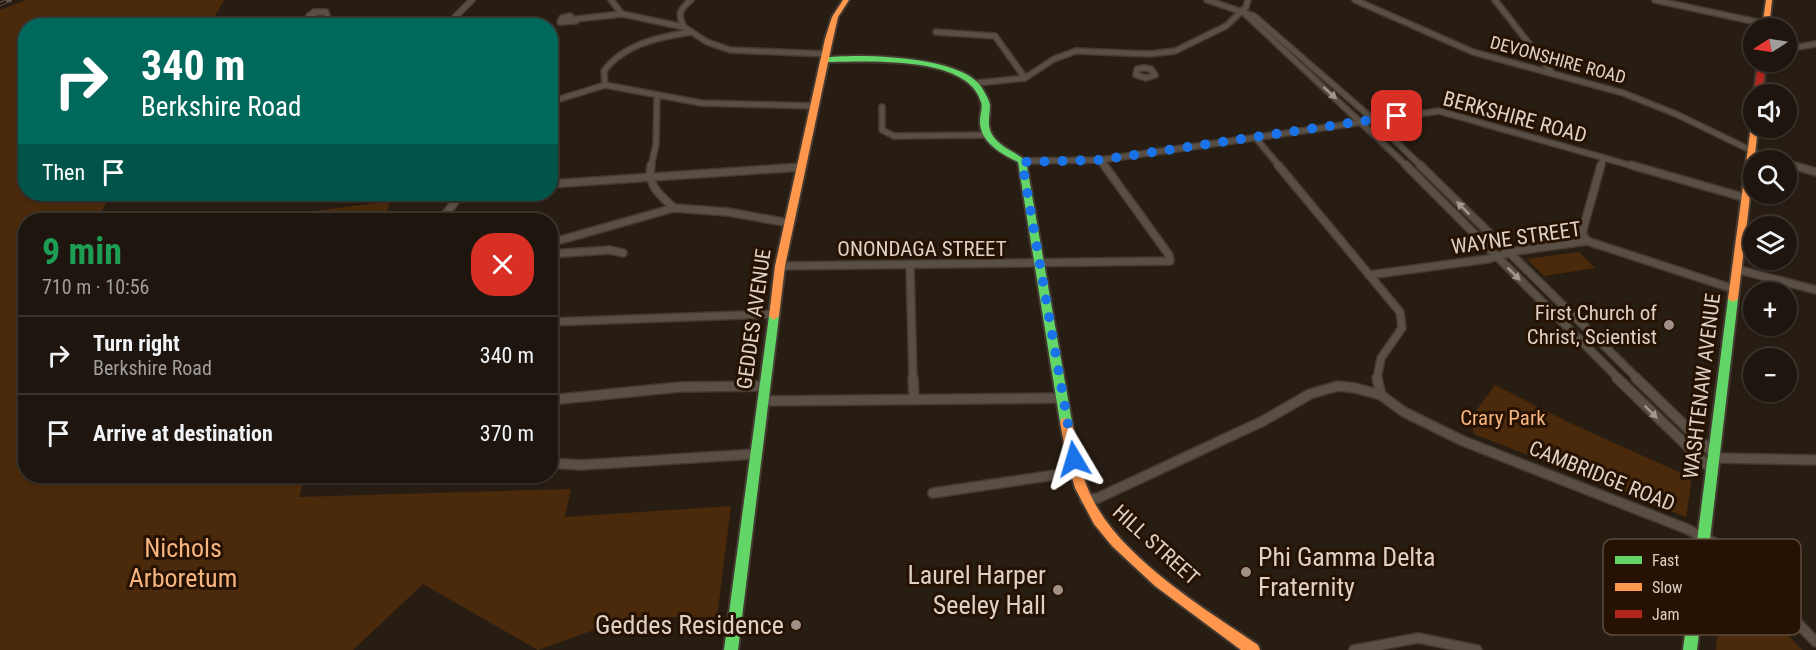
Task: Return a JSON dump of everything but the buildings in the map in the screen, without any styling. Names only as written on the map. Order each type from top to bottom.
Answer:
[{"type":"main road","name":"GEDDES AVENUE","points":[[731,650],[780,266],[825,57],[835,17],[846,0]]},
{"type":"main road","points":[[1767,18],[1769,0]]},
{"type":"main road","points":[[825,57],[932,64],[963,74],[977,83],[986,101],[984,121],[988,135],[998,147],[1022,162]]},
{"type":"main road","name":"HILL STREET","points":[[1022,162],[1075,472],[1085,500],[1115,538],[1140,561],[1253,650]]},
{"type":"main road","name":"WASHTENAW AVENUE","points":[[1702,539],[1715,457],[1745,204]]},
{"type":"main road","name":"WASHTENAW AVENUE","points":[[1690,650],[1692,635]]},
{"type":"street","points":[[454,18],[472,0]]},
{"type":"street","points":[[611,0],[622,14]]},
{"type":"street","points":[[684,27],[679,17],[681,8],[691,0]]},
{"type":"street","points":[[1207,0],[1254,16],[1374,120],[1715,457],[1816,460]]},
{"type":"street","points":[[977,83],[1025,78],[1054,59],[1076,51],[1140,54],[1166,52],[1191,45],[1226,26],[1248,0]]},
{"type":"street","name":"DEVONSHIRE ROAD","points":[[1355,0],[1473,52],[1623,93],[1676,114],[1746,150]]},
{"type":"street","points":[[1495,0],[1552,73]]},
{"type":"street","points":[[1655,0],[1743,21]]},
{"type":"street","points":[[1241,10],[1246,18],[1362,121],[1624,386],[1692,453],[1713,470]]},
{"type":"street","points":[[576,19],[622,14],[684,27],[707,42],[730,50],[825,57]]},
{"type":"street","points":[[666,23],[679,17]]},
{"type":"street","points":[[605,85],[604,71],[613,60],[655,38],[693,32]]},
{"type":"street","points":[[936,32],[995,36],[1025,78]]},
{"type":"street","points":[[1797,47],[1816,44]]},
{"type":"street","points":[[1140,54],[1144,68]]},
{"type":"street","points":[[558,100],[605,85],[701,103],[814,106]]},
{"type":"street","points":[[657,96],[656,144],[649,177],[655,190],[674,208]]},
{"type":"street","points":[[882,107],[882,130],[894,136],[988,135]]},
{"type":"street","name":"BERKSHIRE ROAD","points":[[1022,162],[1100,160],[1438,111],[1743,197]]},
{"type":"street","points":[[1255,137],[1369,275],[1403,320],[1403,332],[1384,353],[1378,365],[1381,395]]},
{"type":"street","points":[[1587,241],[1582,233],[1603,158]]},
{"type":"street","name":"ONONDAGA STREET","points":[[780,266],[1163,263],[1170,258],[1100,160]]},
{"type":"street","points":[[558,183],[801,167]]},
{"type":"street","points":[[1797,167],[1816,172]]},
{"type":"street","points":[[447,213],[456,201]]},
{"type":"street","points":[[558,241],[674,208],[728,212],[789,223]]},
{"type":"street","name":"WAYNE STREET","points":[[1369,275],[1497,257],[1587,241],[1734,289]]},
{"type":"street","points":[[558,253],[610,250],[623,253]]},
{"type":"street","points":[[910,265],[914,399]]},
{"type":"street","points":[[1736,269],[1816,290]]},
{"type":"street","points":[[558,322],[773,314]]},
{"type":"street","points":[[1624,386],[1640,383]]},
{"type":"street","points":[[558,399],[680,387],[764,386]]},
{"type":"street","name":"CAMBRIDGE ROAD","points":[[1085,500],[1098,498],[1263,421],[1322,389],[1338,386],[1381,395],[1404,412],[1440,431],[1708,539]]},
{"type":"street","points":[[762,401],[1062,398]]},
{"type":"street","points":[[558,464],[581,465],[755,454]]},
{"type":"street","points":[[933,494],[1075,472]]},
{"type":"street","name":"CAMBRIDGE ROAD","points":[[1801,627],[1816,642]]},
{"type":"street","points":[[1354,650],[1418,638],[1477,650]]},
{"type":"green space","name":"Nichols Arboretum","points":[[26,0],[224,0],[214,18],[18,18],[18,201],[108,201],[100,213],[18,213],[18,483],[303,483],[299,497],[571,489],[565,517],[731,506],[717,617],[630,617],[538,650],[423,584],[353,650],[0,650],[0,10]]},
{"type":"green space","points":[[390,201],[386,213],[300,213]]},
{"type":"green space","points":[[1579,252],[1595,268],[1544,276],[1527,259]]},
{"type":"green space","name":"Crary Park","points":[[1495,385],[1570,423],[1692,478],[1686,517],[1474,434],[1470,419]]},
{"type":"green space","points":[[1717,635],[1788,635],[1802,650],[1716,650]]},
{"type":"railway","points":[[0,4],[10,0]]},
{"type":"traffic: fast","points":[[825,60],[915,62],[939,66],[960,74],[976,85],[985,101],[984,124],[989,137],[998,147],[1022,161],[1066,422]]},
{"type":"traffic: fast","points":[[1704,539],[1733,299]]},
{"type":"traffic: fast","points":[[731,650],[774,316]]},
{"type":"traffic: fast","points":[[1690,650],[1692,635]]},
{"type":"traffic: slow","points":[[774,316],[780,266],[829,39],[835,17],[846,0]]},
{"type":"traffic: slow","points":[[1767,18],[1769,0]]},
{"type":"traffic: slow","points":[[1733,299],[1753,138]]},
{"type":"traffic: slow","points":[[1066,422],[1081,488],[1099,520],[1116,542],[1137,563],[1183,601],[1253,650]]},
{"type":"traffic: jam","points":[[1759,84],[1761,72]]},
{"type":"place","name":"First Church of Christ, Scientist","points":[[1669,325]]},
{"type":"place","name":"Phi Gamma Delta Fraternity","points":[[1246,572]]},
{"type":"place","name":"Laurel Harper Seeley Hall","points":[[1058,590]]},
{"type":"place","name":"Geddes Residence","points":[[796,625]]},
{"type":"route","points":[[1074,459],[1022,162],[1100,160],[1397,116]]}]
